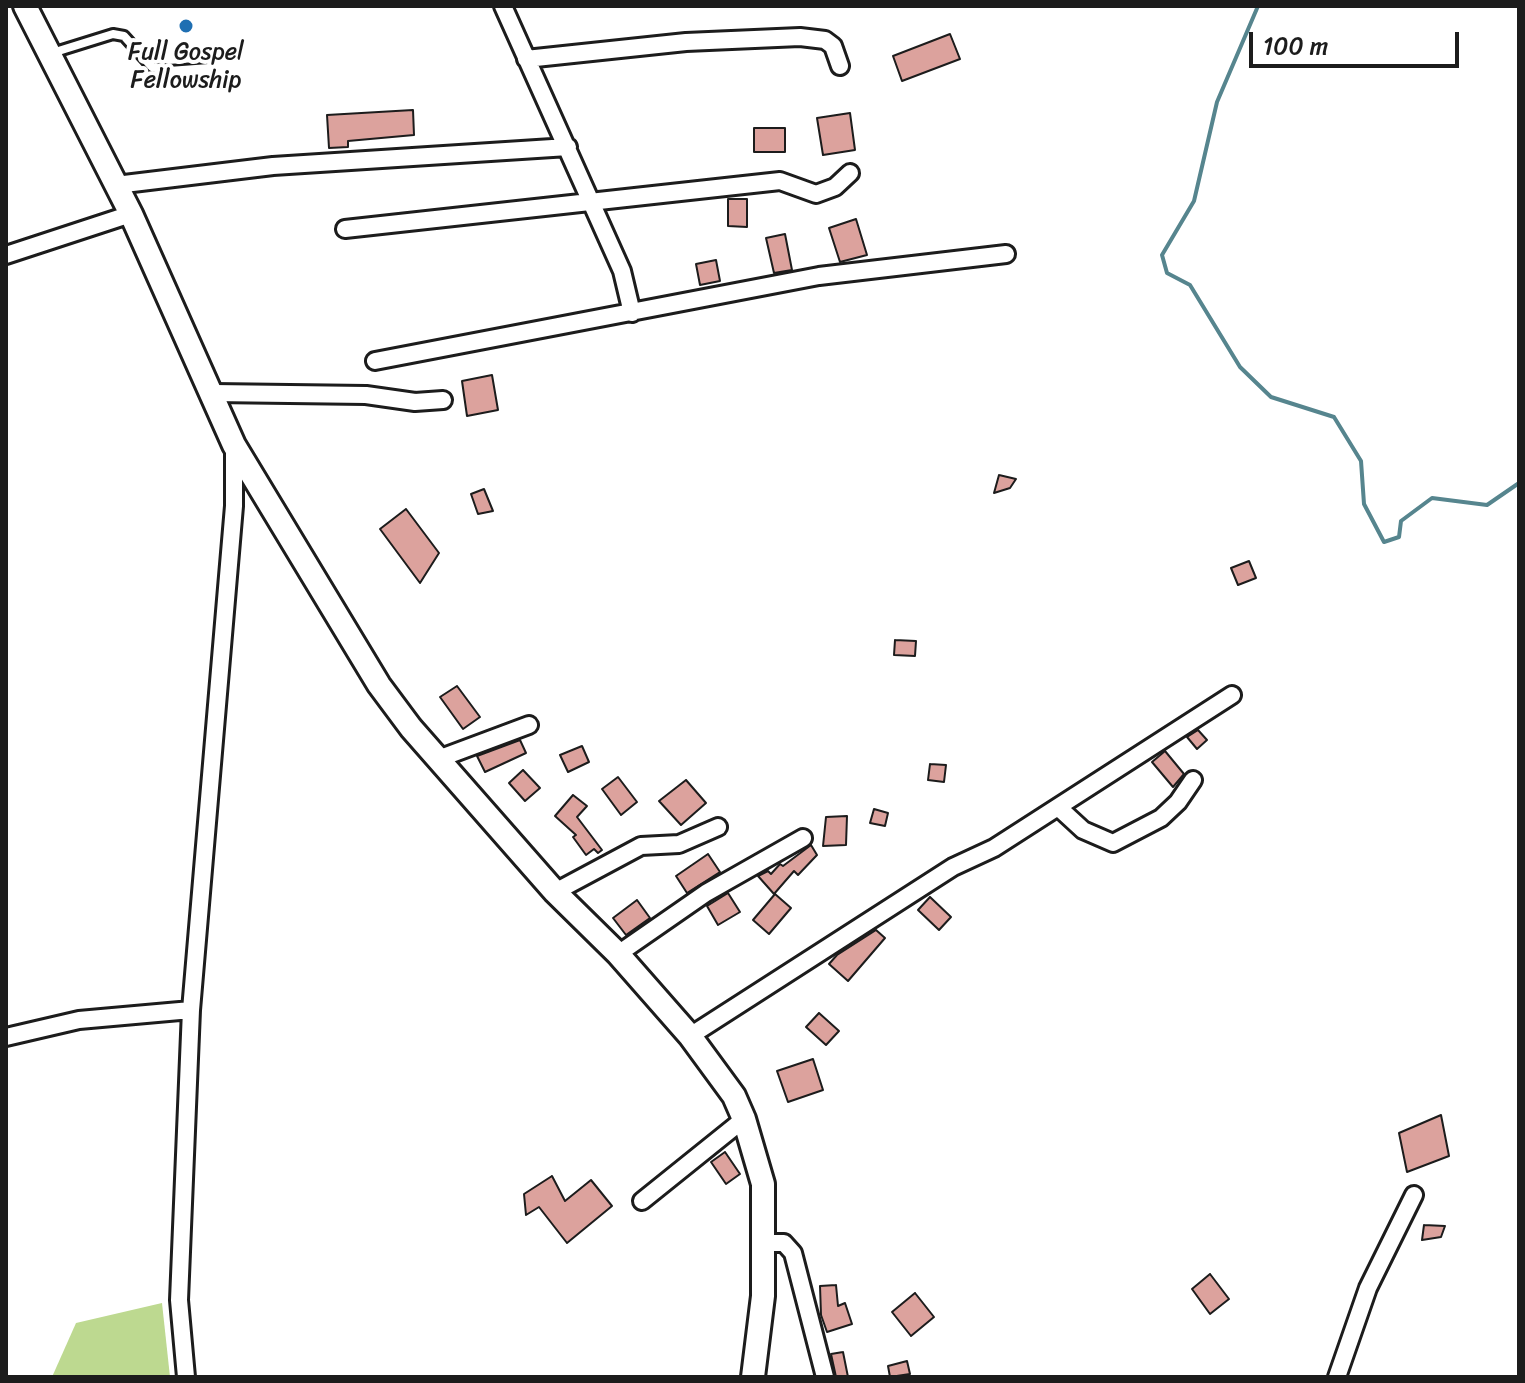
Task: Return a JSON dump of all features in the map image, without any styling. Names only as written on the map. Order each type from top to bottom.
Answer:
[{"type":"street","points":[[25,6],[131,214],[234,445],[379,685],[438,759],[555,892],[618,954],[690,1036],[728,1086],[744,1119],[763,1184],[763,1296],[753,1377]]},
{"type":"street","points":[[503,6],[622,271],[632,313]]},
{"type":"street","points":[[526,59],[686,42],[800,37],[825,40],[833,46],[840,66]]},
{"type":"street","points":[[116,185],[273,166],[568,147]]},
{"type":"street","points":[[345,229],[780,181],[816,194],[835,187],[850,173]]},
{"type":"street","points":[[6,255],[131,214]]},
{"type":"street","points":[[375,361],[632,313],[690,298],[819,276],[1006,254]]},
{"type":"street","points":[[213,393],[366,395],[415,402],[443,400]]},
{"type":"street","points":[[186,1377],[179,1300],[191,1010],[234,506],[234,445]]},
{"type":"street","points":[[690,1036],[953,867],[994,848],[1232,695]]},
{"type":"street","points":[[438,759],[529,725]]},
{"type":"street","points":[[1058,807],[1083,830],[1113,843],[1161,818],[1178,802],[1193,780]]},
{"type":"street","points":[[555,892],[641,846],[679,844],[718,827]]},
{"type":"street","points":[[618,954],[706,893],[803,838]]},
{"type":"street","points":[[6,1037],[79,1020],[191,1010]]},
{"type":"street","points":[[642,1201],[744,1119]]},
{"type":"street","points":[[1337,1377],[1368,1288],[1414,1195]]},
{"type":"street","points":[[763,1243],[784,1243],[793,1253],[825,1377]]},
{"type":"lane","points":[[48,54],[113,34],[124,36],[152,67],[169,71],[209,68]]},
{"type":"green space","points":[[162,1303],[170,1377],[52,1377],[76,1323]]},
{"type":"building","points":[[950,34],[960,59],[902,81],[893,56]]},
{"type":"building","points":[[413,110],[414,135],[348,141],[348,147],[329,148],[327,115]]},
{"type":"building","points":[[850,113],[855,150],[823,155],[817,118]]},
{"type":"building","points":[[754,128],[785,128],[785,152],[754,152]]},
{"type":"building","points":[[728,199],[747,199],[747,227],[728,226]]},
{"type":"building","points":[[856,219],[867,255],[840,262],[829,228]]},
{"type":"building","points":[[785,234],[792,270],[774,273],[766,238]]},
{"type":"building","points":[[716,260],[720,281],[700,285],[696,264]]},
{"type":"building","points":[[492,375],[498,410],[467,416],[462,381]]},
{"type":"building","points":[[999,475],[1016,479],[1010,488],[994,493]]},
{"type":"building","points":[[484,489],[493,511],[478,514],[471,494]]},
{"type":"building","points":[[406,509],[439,553],[420,583],[380,529]]},
{"type":"building","points":[[1249,561],[1256,578],[1238,585],[1231,568]]},
{"type":"building","points":[[895,640],[916,641],[915,656],[894,655]]},
{"type":"building","points":[[457,686],[480,717],[463,729],[440,697]]},
{"type":"building","points":[[1198,730],[1207,740],[1197,749],[1187,737]]},
{"type":"building","points":[[520,740],[526,753],[485,772],[477,756]]},
{"type":"building","points":[[582,746],[589,762],[568,772],[560,755]]},
{"type":"building","points":[[1165,751],[1184,774],[1173,787],[1152,762]]},
{"type":"building","points":[[930,764],[946,765],[944,782],[928,780]]},
{"type":"building","points":[[523,770],[540,788],[525,801],[509,783]]},
{"type":"building","points":[[618,777],[637,802],[621,815],[602,789]]},
{"type":"building","points":[[686,780],[706,803],[681,825],[659,801]]},
{"type":"building","points":[[573,795],[587,806],[577,817],[602,850],[598,853],[594,849],[586,855],[573,837],[576,835],[555,816]]},
{"type":"building","points":[[874,809],[888,813],[885,826],[870,823]]},
{"type":"building","points":[[847,816],[846,845],[823,846],[826,817]]},
{"type":"building","points":[[811,845],[817,855],[798,875],[794,871],[774,894],[758,876],[768,871],[771,874],[780,864],[783,866]]},
{"type":"building","points":[[708,854],[720,872],[687,893],[676,876]]},
{"type":"building","points":[[728,893],[740,912],[718,925],[707,906]]},
{"type":"building","points":[[775,894],[791,908],[769,934],[753,920]]},
{"type":"building","points":[[930,897],[951,917],[939,930],[918,910]]},
{"type":"building","points":[[637,900],[650,918],[626,935],[613,918]]},
{"type":"building","points":[[876,930],[885,938],[848,981],[829,964],[837,955]]},
{"type":"building","points":[[819,1013],[839,1031],[826,1045],[806,1027]]},
{"type":"building","points":[[813,1059],[823,1090],[788,1102],[777,1071]]},
{"type":"building","points":[[1441,1115],[1449,1156],[1407,1172],[1399,1133]]},
{"type":"building","points":[[725,1152],[740,1174],[726,1184],[711,1162]]},
{"type":"building","points":[[552,1176],[565,1201],[591,1180],[612,1206],[567,1243],[539,1207],[526,1215],[524,1194]]},
{"type":"building","points":[[1424,1225],[1445,1226],[1441,1237],[1422,1240]]},
{"type":"building","points":[[1210,1274],[1229,1299],[1210,1314],[1192,1289]]},
{"type":"building","points":[[836,1285],[838,1306],[845,1303],[852,1324],[827,1332],[821,1315],[820,1286]]},
{"type":"building","points":[[915,1293],[934,1317],[911,1336],[892,1312]]},
{"type":"building","points":[[843,1352],[848,1377],[836,1377],[831,1354]]},
{"type":"building","points":[[907,1361],[910,1374],[890,1377],[888,1366]]},
{"type":"waterway","points":[[1258,6],[1217,102],[1194,201],[1162,255],[1167,273],[1190,285],[1240,367],[1271,397],[1334,417],[1361,461],[1364,504],[1384,542],[1399,537],[1401,521],[1432,498],[1487,505],[1519,483]]},
{"type":"place","name":"Full Gospel Fellowship","points":[[186,26]]}]
